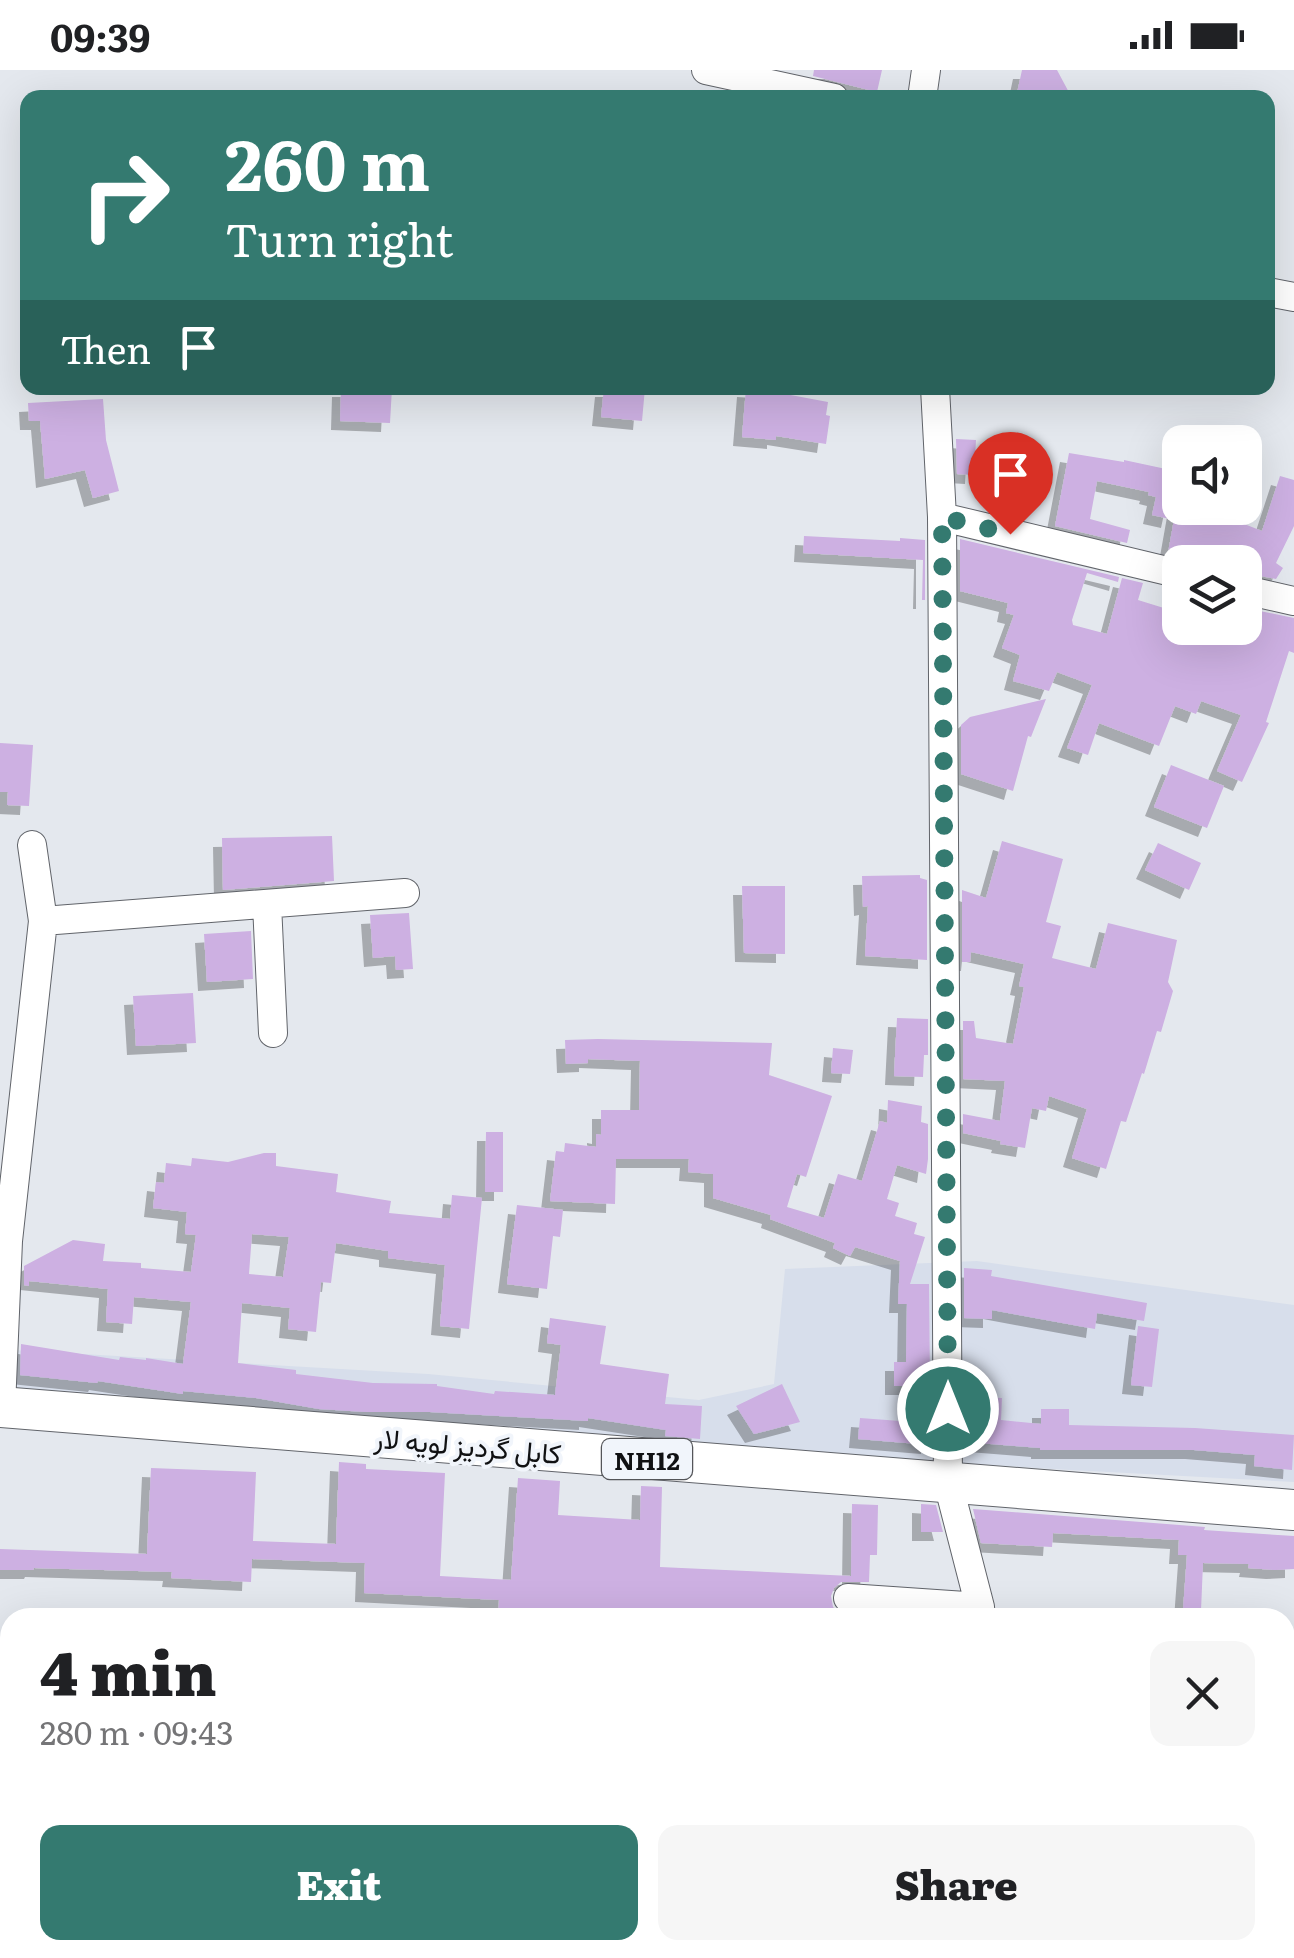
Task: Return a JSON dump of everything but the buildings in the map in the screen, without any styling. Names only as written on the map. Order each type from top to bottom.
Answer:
[{"type":"highway","name":"کابل گردیز لویه لار","points":[[0,1407],[1294,1510]]},
{"type":"street","points":[[706,70],[797,90]]},
{"type":"street","points":[[935,395],[942,517],[948,1483],[979,1608]]},
{"type":"street","points":[[942,517],[1162,570]]},
{"type":"street","points":[[1262,594],[1294,601]]},
{"type":"street","points":[[0,1407],[8,1241],[43,921],[32,846]]},
{"type":"street","points":[[43,921],[405,893]]},
{"type":"street","points":[[266,904],[273,1033]]},
{"type":"street","points":[[848,1598],[942,1608]]},
{"type":"shaded area","points":[[977,1261],[1294,1305],[1294,1482],[0,1397],[13,1350],[428,1374],[699,1400],[774,1384],[785,1269]]},
{"type":"route","points":[[948,1409],[942,517],[1010,534]]}]
